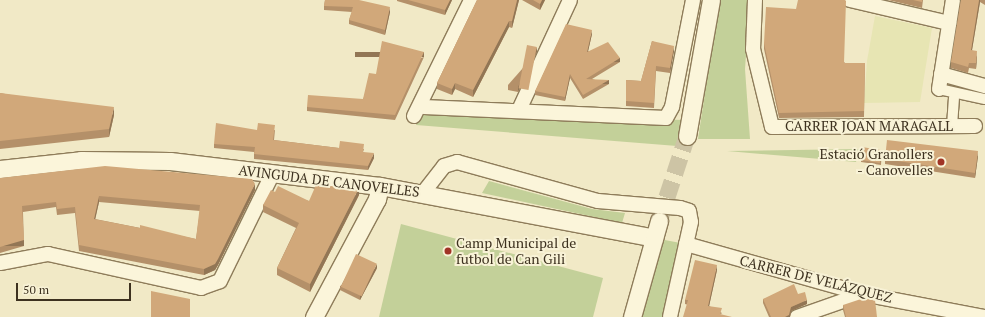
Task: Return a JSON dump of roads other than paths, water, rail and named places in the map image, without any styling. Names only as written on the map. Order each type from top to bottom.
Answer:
[{"type":"street","points":[[471,0],[419,111],[519,110],[666,118],[672,107],[693,0]]},
{"type":"street","points":[[519,110],[570,0]]},
{"type":"street","points":[[687,136],[711,0]]},
{"type":"street","name":"CARRER JOAN MARAGALL","points":[[755,0],[753,48],[772,127],[975,126]]},
{"type":"street","points":[[850,0],[949,23]]},
{"type":"street","points":[[939,92],[953,0]]},
{"type":"street","points":[[941,74],[985,86]]},
{"type":"street","points":[[939,92],[954,98],[985,103]]},
{"type":"street","points":[[939,92],[985,99]]},
{"type":"street","points":[[952,126],[954,98]]},
{"type":"street","name":"AVINGUDA DE CANOVELLES","points":[[0,169],[81,160],[170,161],[380,186],[654,238]]},
{"type":"street","points":[[423,193],[444,166],[457,162],[598,201],[680,208],[689,212],[690,222],[670,317]]},
{"type":"street","points":[[0,262],[48,254],[201,288],[220,281],[273,173]]},
{"type":"street","points":[[314,317],[377,199],[380,186]]},
{"type":"street","points":[[632,317],[659,221]]},
{"type":"street","name":"CARRER DE VELÁZQUEZ","points":[[686,244],[863,294],[978,315]]},
{"type":"street","points":[[797,317],[863,294]]},
{"type":"tunnel","points":[[659,221],[687,136]]},
{"type":"place","name":"Estació Granollers - Canovelles","points":[[941,162]]},
{"type":"place","name":"Camp Municipal de futbol de Can Gili","points":[[448,251]]}]
